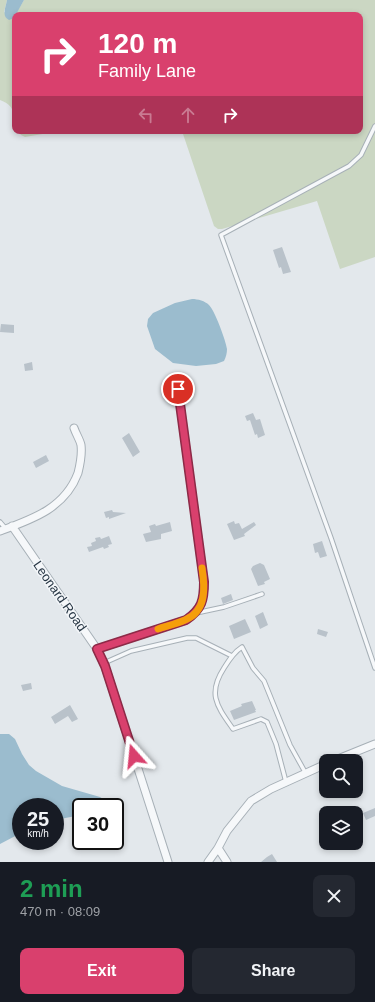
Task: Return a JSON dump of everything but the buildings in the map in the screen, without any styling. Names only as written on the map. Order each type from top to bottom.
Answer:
[{"type":"street","points":[[97,649],[186,620],[195,614],[201,605],[204,594],[204,582],[178,389]]},
{"type":"street","points":[[6,529],[47,511],[63,498],[73,484],[80,467],[81,446],[74,428]]},
{"type":"street","name":"Leonard Road","points":[[6,529],[97,649],[104,663],[168,862]]},
{"type":"street","points":[[350,754],[375,744]]},
{"type":"street","points":[[208,862],[218,848],[227,831],[251,801],[271,789],[319,767]]},
{"type":"street","points":[[218,848],[227,862]]},
{"type":"lane","points":[[375,126],[361,155],[349,166],[221,235],[331,538],[375,668]]},
{"type":"lane","points":[[0,522],[6,529]]},
{"type":"lane","points":[[195,614],[224,607],[262,594]]},
{"type":"lane","points":[[104,663],[131,651],[187,638],[196,638],[232,656]]},
{"type":"lane","points":[[286,782],[276,744],[267,722],[261,719],[233,729],[217,706],[215,687],[218,676],[232,656],[242,647],[253,668],[264,681],[290,745],[305,772]]},
{"type":"green space","points":[[0,0],[7,0],[4,12],[12,17],[12,110],[6,103],[0,100]]},
{"type":"green space","points":[[24,0],[375,0],[375,257],[340,269],[317,201],[218,229],[214,226],[183,134],[363,134],[363,12],[17,12]]},
{"type":"green space","points":[[20,134],[42,134],[25,137]]},
{"type":"water","points":[[7,0],[24,0],[17,12],[12,12],[12,19],[9,20],[5,16]]},
{"type":"water","points":[[192,299],[206,302],[214,313],[227,349],[224,361],[216,364],[196,366],[173,363],[155,349],[147,326],[148,319],[153,313],[175,303]]},
{"type":"water","points":[[0,734],[9,734],[15,739],[29,765],[36,771],[62,786],[102,798],[72,798],[72,817],[64,818],[64,798],[12,798],[12,838],[0,844]]},
{"type":"slow traffic","points":[[158,629],[186,620],[195,614],[201,605],[204,594],[202,568]]},
{"type":"route","points":[[134,756],[105,666],[97,649],[186,620],[195,614],[201,605],[204,594],[204,582],[178,389]]}]
